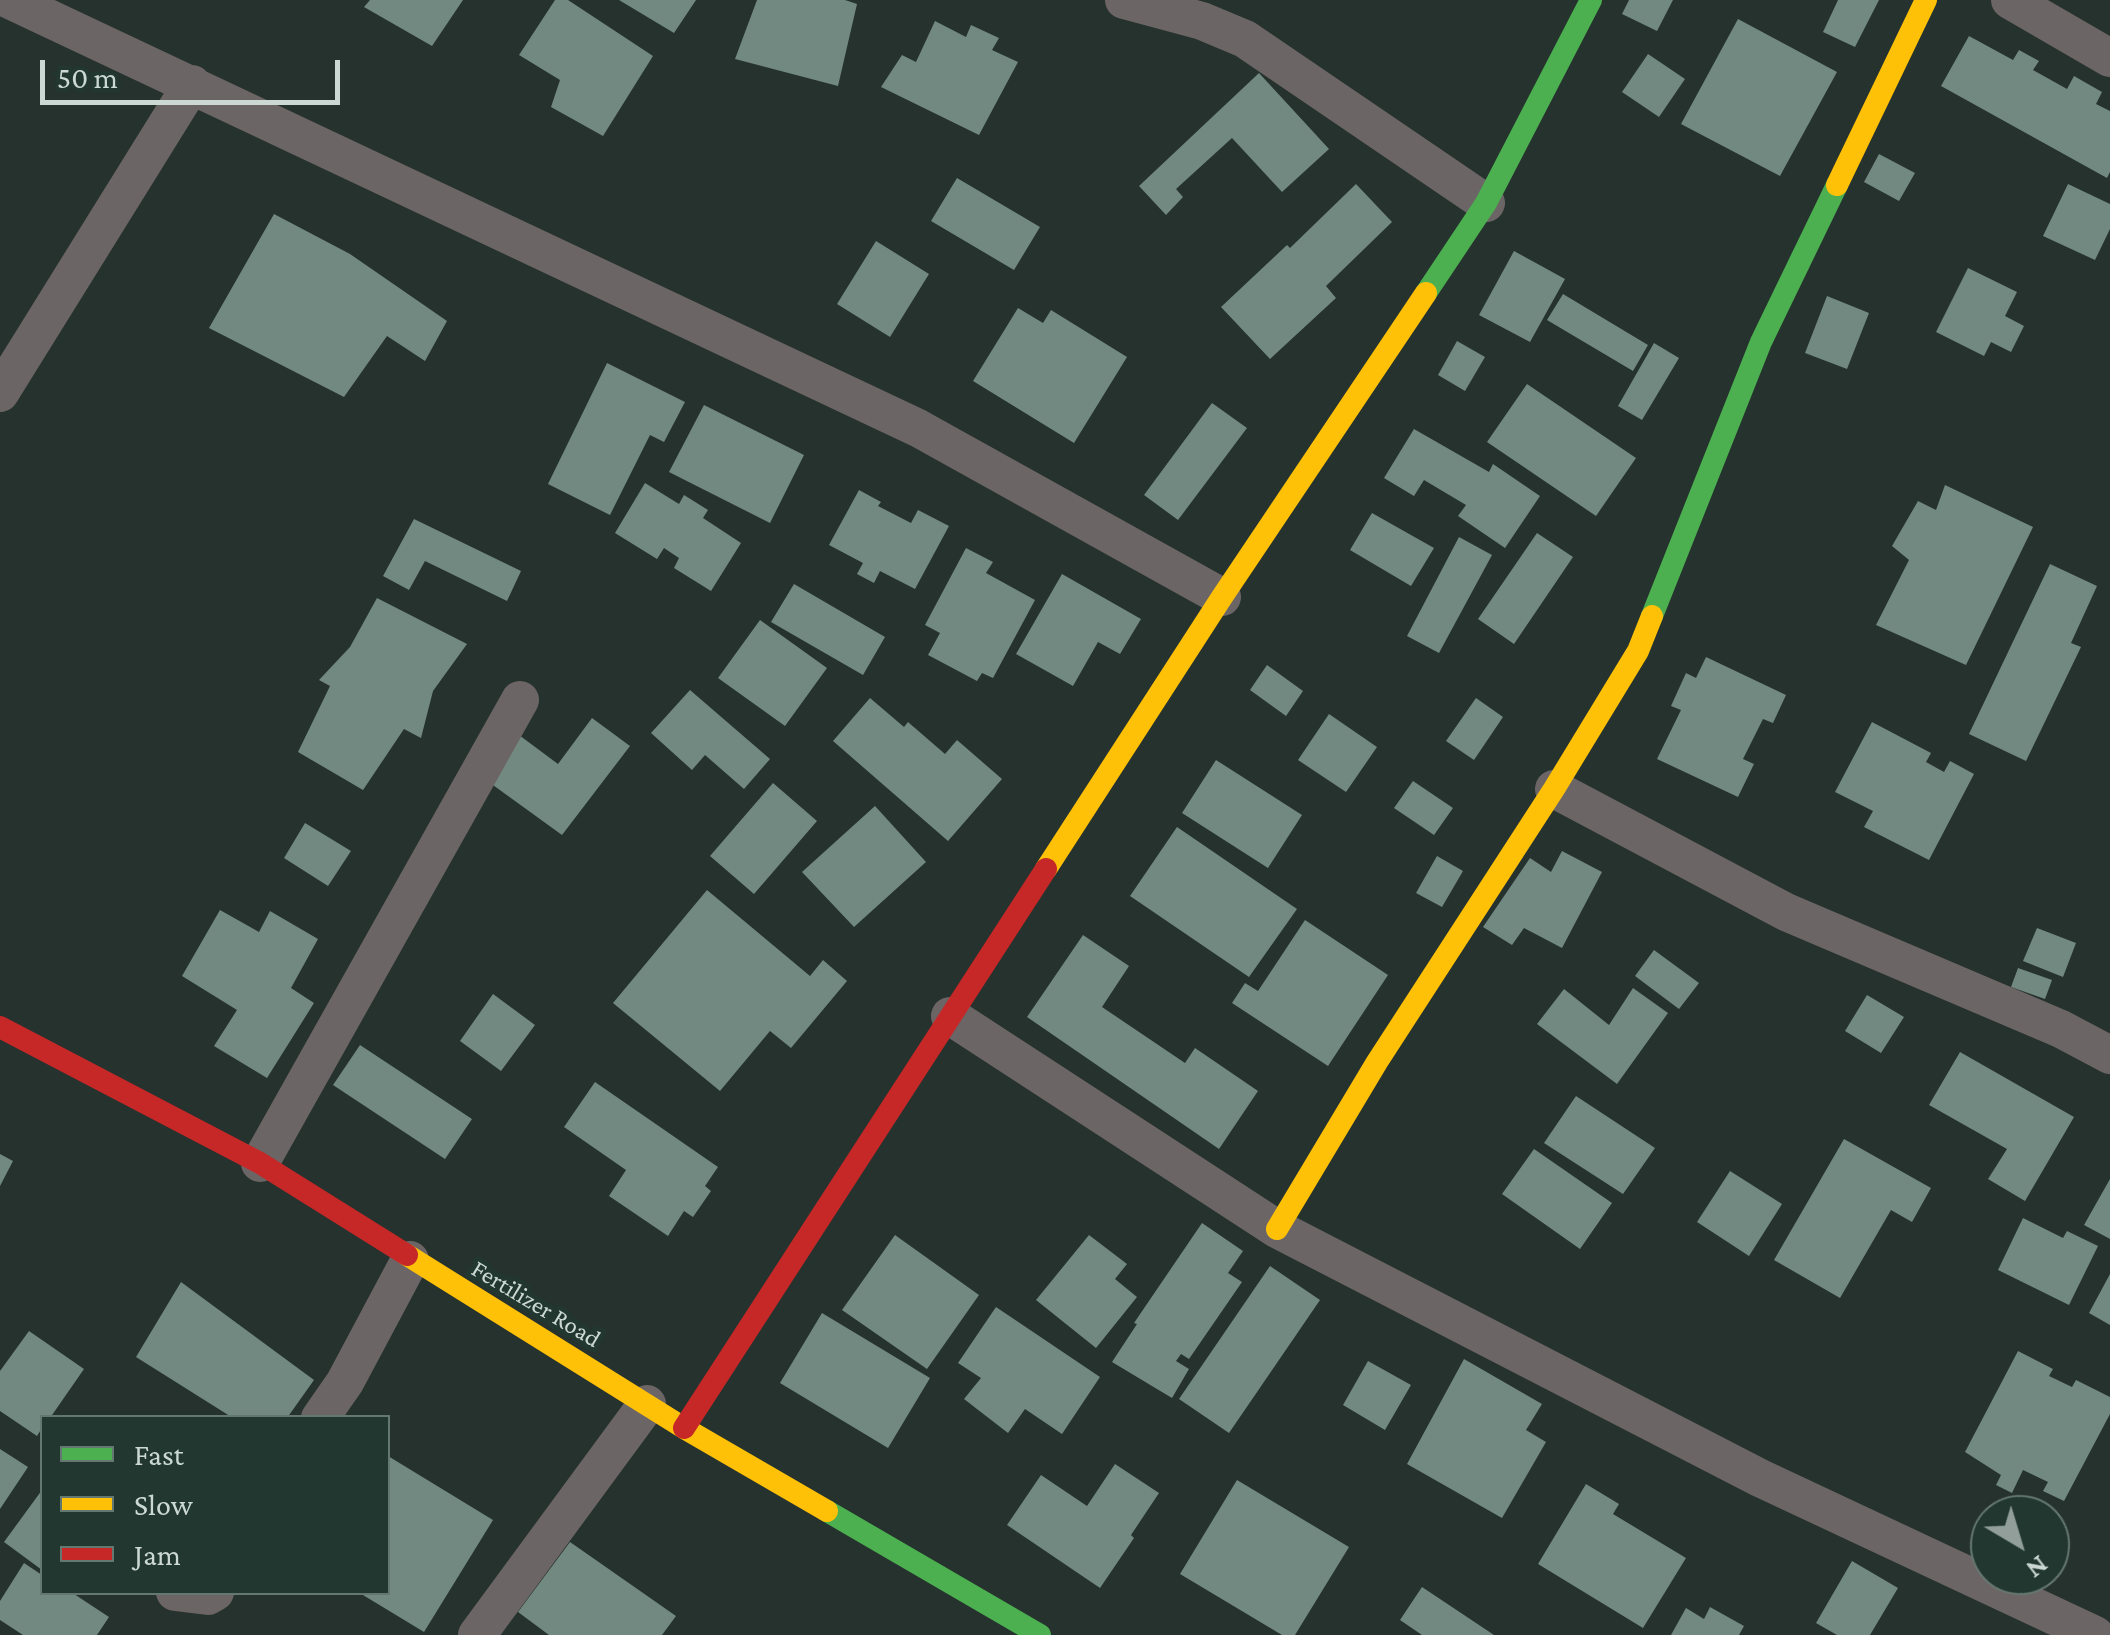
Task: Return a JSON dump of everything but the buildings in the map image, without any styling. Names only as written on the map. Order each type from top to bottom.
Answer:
[{"type":"street","points":[[10,0],[918,428],[1222,596]]},
{"type":"street","points":[[1124,0],[1202,21],[1245,40],[1486,203]]},
{"type":"street","points":[[684,1428],[1222,596],[1486,203],[1574,38],[1590,0]]},
{"type":"street","points":[[1277,1229],[1376,1062],[1554,789],[1638,651],[1761,342],[1926,0]]},
{"type":"street","points":[[2010,0],[2110,58]]},
{"type":"street","points":[[0,393],[192,84]]},
{"type":"street","points":[[260,1163],[520,700]]},
{"type":"street","points":[[1554,789],[1786,912],[2061,1029],[2110,1055]]},
{"type":"street","points":[[950,1016],[1277,1229],[1760,1478],[2095,1635]]},
{"type":"street","name":"Fertilizer Road","points":[[0,1027],[260,1163],[684,1428],[1040,1635]]},
{"type":"street","points":[[322,1415],[345,1382],[410,1260]]},
{"type":"street","points":[[477,1635],[646,1404]]},
{"type":"traffic: fast","points":[[1426,293],[1486,203],[1591,0]]},
{"type":"traffic: fast","points":[[1652,616],[1761,342],[1837,185]]},
{"type":"traffic: fast","points":[[827,1511],[1040,1635]]},
{"type":"traffic: slow","points":[[1837,185],[1926,0]]},
{"type":"traffic: slow","points":[[1046,869],[1426,293]]},
{"type":"traffic: slow","points":[[1277,1229],[1377,1062],[1554,789],[1638,651],[1652,616]]},
{"type":"traffic: slow","points":[[407,1255],[684,1428],[827,1511]]},
{"type":"traffic: jam","points":[[684,1428],[1046,869]]},
{"type":"traffic: jam","points":[[0,1027],[260,1163],[407,1255]]}]
